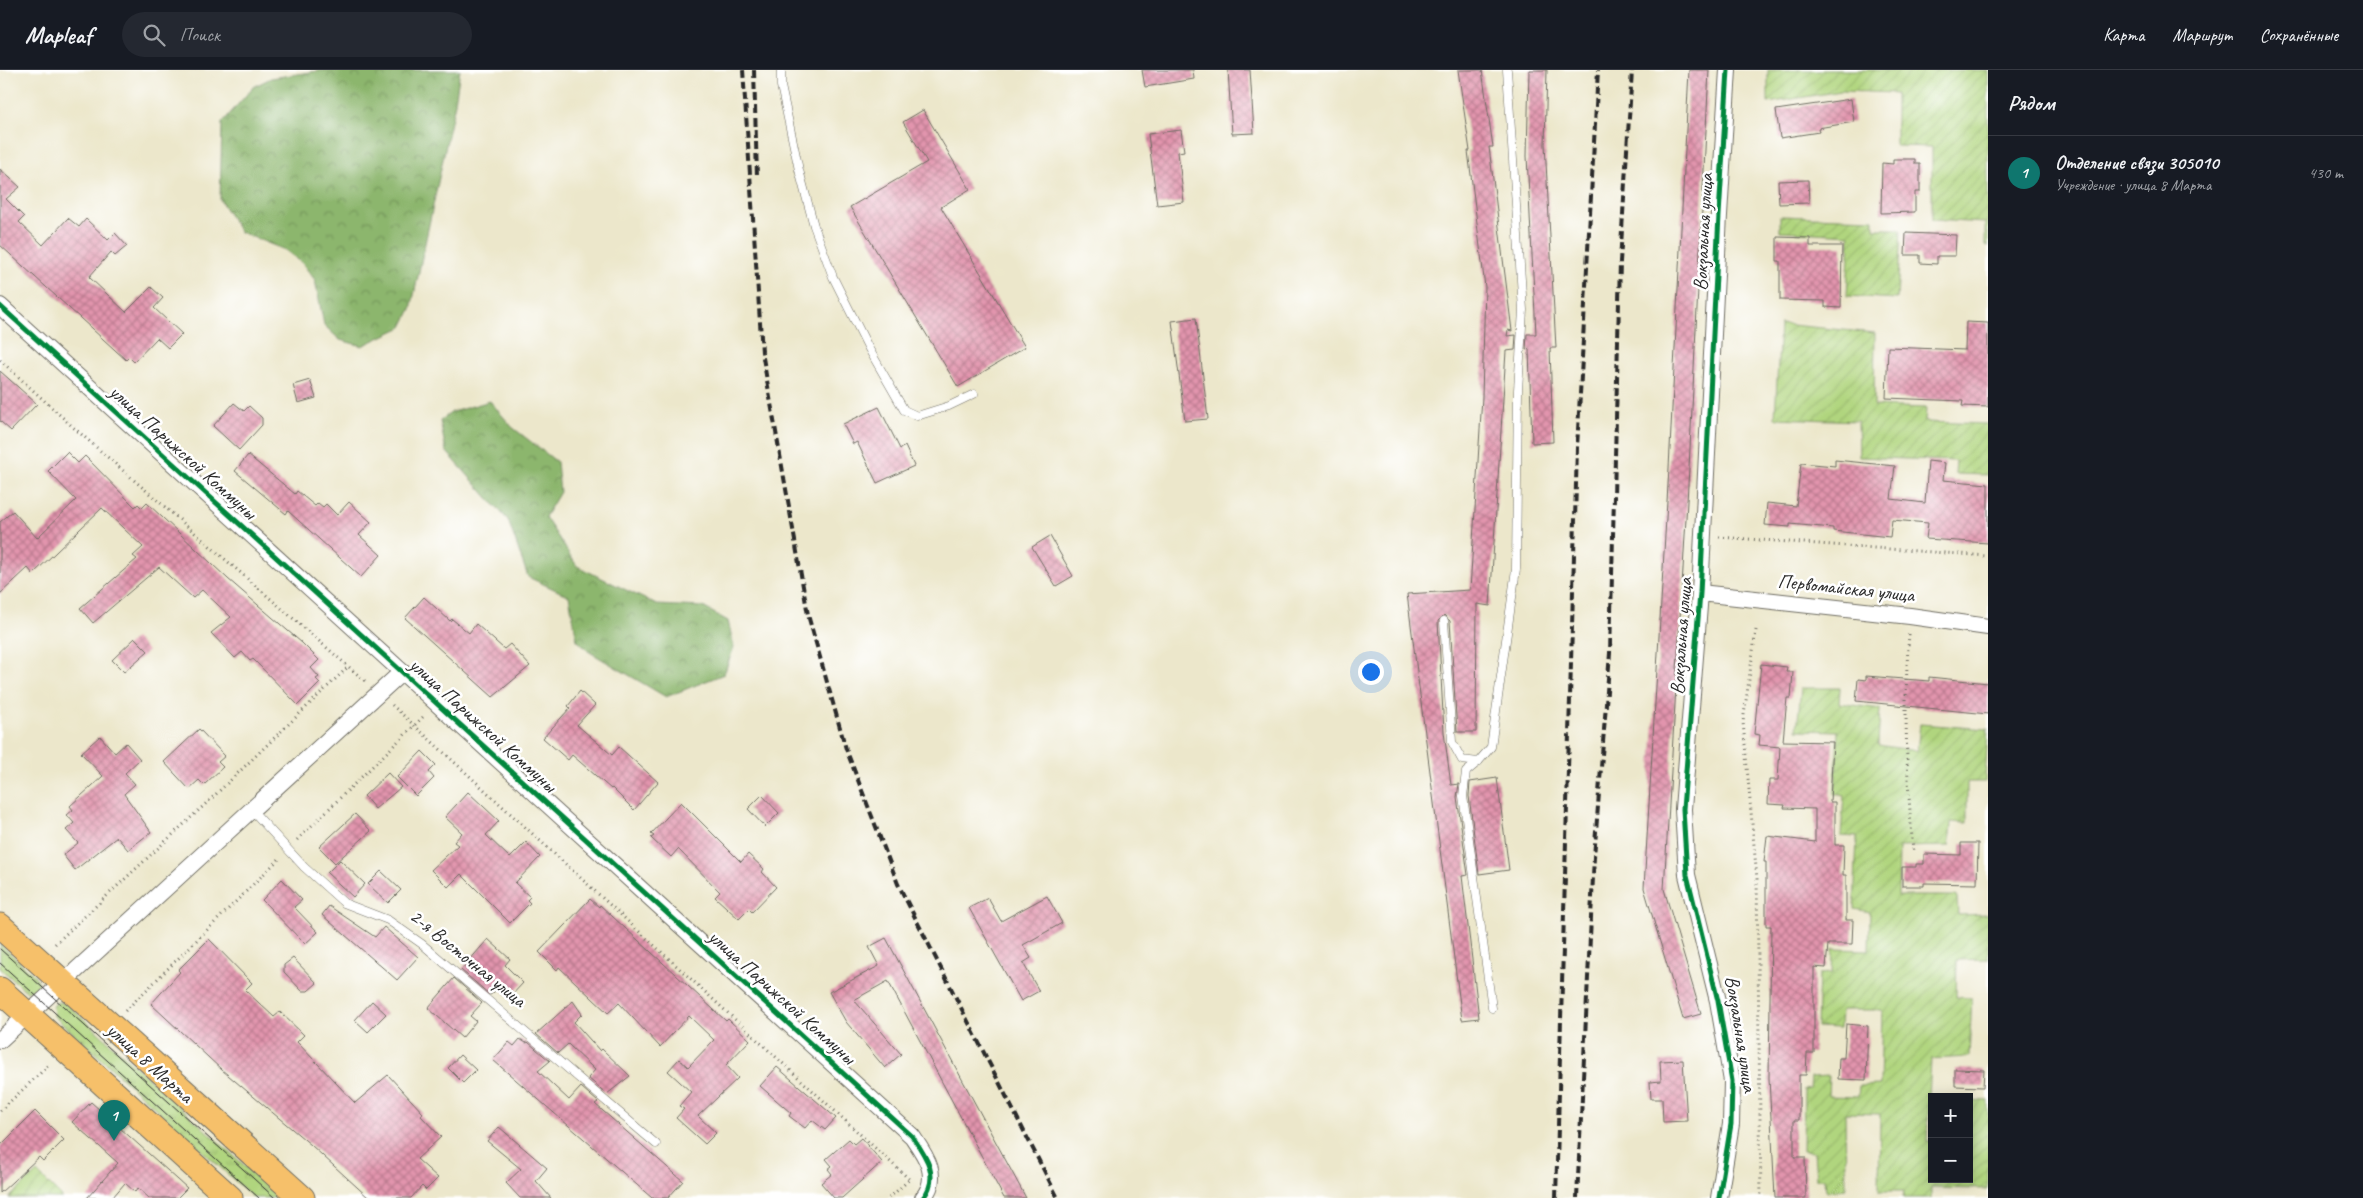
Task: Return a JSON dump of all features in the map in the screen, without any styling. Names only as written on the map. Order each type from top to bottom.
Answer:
[{"type":"main road","name":"улица 8 Марта","points":[[0,926],[302,1198]]},
{"type":"main road","points":[[0,990],[230,1198]]},
{"type":"street","name":"Вокзальная улица","points":[[1719,1198],[1731,1124],[1732,1081],[1718,1001],[1688,875],[1683,808],[1700,593],[1728,70]]},
{"type":"street","name":"улица Парижской Коммуны","points":[[0,306],[912,1136],[931,1168]]},
{"type":"street","name":"Первомайская улица","points":[[1700,593],[1910,616],[1988,627]]},
{"type":"street","points":[[0,1040],[402,672]]},
{"type":"street","points":[[924,1198],[927,1193],[931,1168]]},
{"type":"lane","points":[[781,70],[781,86],[814,226],[841,293],[869,349],[904,410],[916,416],[949,406],[974,394]]},
{"type":"lane","points":[[1492,1008],[1464,796],[1466,772],[1490,748],[1516,569],[1518,400],[1522,310],[1507,70]]},
{"type":"lane","points":[[1444,621],[1452,742],[1462,760],[1478,762]]},
{"type":"lane","name":"2-я Восточная улица","points":[[252,810],[304,867],[344,903],[388,920],[422,944],[656,1144]]},
{"type":"path","points":[[0,360],[73,427],[414,725],[909,1179]]},
{"type":"path","points":[[1703,536],[1988,556]]},
{"type":"path","points":[[1910,616],[1906,675],[1905,749],[1913,851]]},
{"type":"path","points":[[1756,630],[1742,722],[1757,879],[1761,1198]]},
{"type":"path","points":[[38,960],[212,798],[348,667]]},
{"type":"path","points":[[109,1026],[414,725],[439,704]]},
{"type":"path","points":[[0,1112],[54,1061],[78,1059]]},
{"type":"path","points":[[889,1198],[909,1179],[931,1168]]},
{"type":"green space","points":[[324,70],[460,70],[455,103],[411,309],[402,327],[362,346],[340,340],[324,325],[315,280],[302,263],[285,250],[240,232],[220,200],[222,123],[253,87],[271,78]]},
{"type":"green space","points":[[1768,70],[1988,70],[1988,247],[1985,246],[1985,223],[1932,220],[1932,147],[1896,146],[1896,93],[1841,91],[1768,103]]},
{"type":"green space","points":[[1780,216],[1874,219],[1874,229],[1901,229],[1897,299],[1847,296],[1850,235],[1780,231]]},
{"type":"green space","points":[[1780,324],[1875,333],[1874,406],[1926,408],[1925,422],[1988,424],[1988,475],[1955,474],[1956,461],[1859,457],[1858,421],[1775,418]]},
{"type":"green space","points":[[490,401],[512,427],[557,462],[560,492],[545,517],[577,566],[657,605],[703,607],[728,621],[734,647],[724,674],[666,697],[588,651],[577,640],[569,596],[528,577],[508,520],[446,451],[440,421],[452,412]]},
{"type":"green space","points":[[1801,688],[1840,688],[1839,703],[1880,709],[1878,745],[1917,751],[1920,724],[1988,729],[1985,782],[1967,782],[1967,823],[1951,822],[1949,846],[1899,847],[1898,896],[1957,896],[1958,915],[1988,914],[1988,959],[1957,960],[1956,997],[1972,998],[1969,1057],[1931,1059],[1927,1142],[1928,1183],[1973,1183],[1973,1100],[1988,1101],[1988,1189],[1931,1188],[1931,1198],[1903,1198],[1904,1191],[1879,1191],[1880,1114],[1845,1113],[1846,1189],[1826,1191],[1825,1179],[1816,1179],[1814,1152],[1803,1151],[1804,1089],[1810,1088],[1811,1077],[1829,1076],[1828,1096],[1858,1097],[1859,1086],[1880,1085],[1882,1010],[1841,1010],[1840,1028],[1817,1027],[1819,974],[1832,973],[1833,949],[1869,950],[1870,912],[1854,909],[1857,837],[1841,836],[1844,796],[1835,794],[1838,731],[1797,730]]},
{"type":"green space","points":[[0,944],[36,977],[39,983],[36,990],[26,991],[0,968]]},
{"type":"green space","points":[[58,1002],[67,1004],[280,1198],[254,1198],[54,1016],[53,1006]]},
{"type":"green space","points":[[37,1172],[63,1198],[9,1198]]},
{"type":"building","points":[[1142,70],[1193,70],[1194,79],[1145,87]]},
{"type":"building","points":[[1228,70],[1250,70],[1254,133],[1232,134]]},
{"type":"building","points":[[1458,70],[1482,70],[1493,147],[1489,147],[1512,331],[1508,330],[1507,336],[1516,335],[1515,350],[1506,351],[1490,606],[1477,604],[1476,732],[1457,732],[1450,621],[1444,615],[1438,621],[1444,732],[1451,785],[1459,784],[1457,797],[1468,875],[1462,876],[1479,1018],[1462,1020],[1407,594],[1470,590],[1482,397],[1485,287],[1468,151],[1470,151]]},
{"type":"building","points":[[1529,70],[1547,70],[1545,144],[1556,348],[1550,348],[1553,442],[1532,443],[1529,349],[1526,350],[1527,334],[1536,334],[1527,156]]},
{"type":"building","points":[[1689,70],[1709,70],[1689,468],[1664,889],[1701,1014],[1683,1019],[1644,888],[1669,468]]},
{"type":"building","points":[[1851,99],[1854,122],[1818,128],[1819,132],[1780,138],[1776,110]]},
{"type":"building","points":[[923,110],[970,189],[941,207],[1025,347],[958,387],[850,207],[927,162],[903,122]]},
{"type":"building","points":[[1181,130],[1184,151],[1178,152],[1184,202],[1157,205],[1148,134]]},
{"type":"building","points":[[1893,159],[1915,159],[1915,164],[1920,164],[1920,192],[1915,192],[1915,212],[1881,213],[1882,163],[1893,164]]},
{"type":"building","points":[[0,169],[20,187],[6,199],[24,217],[19,222],[43,245],[68,218],[79,227],[86,219],[108,240],[115,233],[127,246],[115,256],[111,252],[89,277],[126,312],[151,287],[163,298],[154,308],[182,334],[168,348],[157,338],[134,362],[129,357],[126,360],[0,245]]},
{"type":"building","points":[[1808,180],[1809,203],[1779,204],[1778,181]]},
{"type":"building","points":[[1906,233],[1956,235],[1955,256],[1937,256],[1937,264],[1920,263],[1920,255],[1905,255]]},
{"type":"building","points":[[1777,237],[1810,238],[1810,246],[1842,246],[1841,308],[1825,307],[1825,301],[1780,300],[1780,261],[1777,261]]},
{"type":"building","points":[[1196,318],[1208,419],[1185,421],[1172,321]]},
{"type":"building","points":[[1966,322],[1988,323],[1988,407],[1962,406],[1963,401],[1886,398],[1888,347],[1965,350]]},
{"type":"building","points":[[0,371],[37,404],[11,431],[0,421]]},
{"type":"building","points":[[310,380],[316,398],[298,403],[293,385]]},
{"type":"building","points":[[234,403],[244,411],[249,406],[262,418],[262,425],[239,450],[213,426]]},
{"type":"building","points":[[879,407],[900,449],[905,446],[914,466],[877,483],[857,442],[853,444],[843,424]]},
{"type":"building","points":[[67,452],[78,463],[85,456],[135,507],[138,504],[142,508],[147,503],[228,579],[319,660],[311,668],[319,677],[316,679],[320,683],[298,705],[253,659],[250,661],[242,652],[235,658],[211,633],[231,617],[202,590],[193,598],[159,567],[93,623],[80,608],[137,559],[133,556],[143,547],[102,508],[33,574],[28,568],[0,594],[0,522],[13,511],[37,538],[76,500],[48,471]]},
{"type":"building","points":[[248,455],[295,494],[297,491],[315,506],[318,503],[323,507],[326,504],[337,515],[349,502],[371,522],[359,535],[381,555],[361,577],[288,511],[286,514],[235,471]]},
{"type":"building","points":[[1835,460],[1895,466],[1891,499],[1925,503],[1928,461],[1945,463],[1943,480],[1988,484],[1988,543],[1926,539],[1928,523],[1892,520],[1890,537],[1833,531],[1833,528],[1790,524],[1790,527],[1765,525],[1767,503],[1796,506],[1801,463],[1835,466]]},
{"type":"building","points":[[1050,536],[1073,576],[1056,586],[1032,547]]},
{"type":"building","points":[[424,597],[450,621],[452,619],[469,633],[476,624],[504,649],[510,644],[530,666],[493,697],[405,618]]},
{"type":"building","points":[[135,638],[148,651],[124,672],[112,660]]},
{"type":"building","points":[[1761,664],[1787,667],[1786,672],[1793,672],[1791,698],[1787,698],[1783,741],[1833,742],[1830,802],[1835,802],[1835,845],[1844,845],[1843,875],[1846,875],[1846,920],[1853,920],[1852,944],[1828,944],[1826,968],[1814,967],[1814,1053],[1807,1053],[1806,1075],[1799,1075],[1799,1120],[1794,1120],[1794,1157],[1805,1157],[1806,1198],[1775,1198],[1769,1078],[1771,926],[1766,926],[1766,862],[1764,862],[1767,836],[1815,842],[1815,809],[1784,808],[1785,805],[1768,804],[1769,780],[1778,780],[1780,747],[1759,745],[1760,735],[1754,734]]},
{"type":"building","points":[[1866,676],[1929,681],[1929,677],[1988,683],[1988,714],[1856,701],[1858,679],[1866,680]]},
{"type":"building","points":[[580,691],[595,705],[577,725],[612,755],[619,747],[658,782],[634,810],[612,788],[572,755],[568,760],[543,738],[570,708],[568,706]]},
{"type":"building","points":[[199,729],[225,756],[218,762],[223,767],[204,785],[199,780],[189,789],[164,762]]},
{"type":"building","points":[[100,736],[115,753],[126,743],[140,759],[125,773],[135,784],[124,794],[151,832],[128,850],[117,837],[75,870],[63,855],[78,843],[66,830],[74,823],[67,815],[73,810],[70,806],[103,776],[81,753]]},
{"type":"building","points":[[422,751],[436,765],[429,772],[434,778],[416,796],[397,777]]},
{"type":"building","points":[[388,773],[401,787],[375,809],[364,796]]},
{"type":"building","points":[[1497,778],[1509,870],[1479,874],[1469,796],[1470,782]]},
{"type":"building","points":[[468,792],[499,821],[486,835],[510,858],[526,842],[540,857],[515,883],[530,897],[527,900],[530,903],[510,923],[461,874],[448,887],[431,870],[458,845],[454,842],[462,833],[445,817]]},
{"type":"building","points":[[762,795],[779,813],[765,827],[748,809]]},
{"type":"building","points":[[681,802],[741,862],[748,854],[764,869],[762,872],[776,887],[752,912],[749,909],[739,919],[715,897],[720,892],[678,849],[671,857],[651,838],[654,836],[651,834]]},
{"type":"building","points":[[355,814],[371,831],[335,863],[319,847]]},
{"type":"building","points":[[1961,843],[1978,843],[1977,884],[1924,883],[1924,886],[1902,886],[1902,867],[1916,867],[1916,864],[1924,864],[1924,854],[1961,855]]},
{"type":"building","points":[[340,860],[365,884],[353,897],[327,873]]},
{"type":"building","points":[[381,871],[401,890],[388,903],[368,884]]},
{"type":"building","points":[[282,879],[302,900],[294,907],[318,932],[305,944],[262,900]]},
{"type":"building","points":[[1047,896],[1062,923],[1023,945],[1031,958],[1023,963],[1039,991],[1021,1001],[969,908],[988,898],[1001,921]]},
{"type":"building","points":[[590,899],[599,907],[600,905],[726,1021],[728,1019],[750,1040],[726,1065],[738,1078],[698,1116],[716,1133],[705,1144],[676,1118],[684,1109],[679,1106],[691,1092],[668,1071],[679,1059],[688,1067],[714,1040],[689,1016],[660,1047],[619,1003],[608,1013],[559,967],[557,970],[539,952]]},
{"type":"building","points":[[329,906],[375,937],[384,927],[418,957],[397,980],[322,915]]},
{"type":"building","points":[[886,938],[1026,1198],[1004,1198],[888,981],[854,1000],[901,1054],[885,1068],[846,1022],[829,992],[879,966],[869,947]]},
{"type":"building","points":[[209,939],[252,983],[245,990],[274,1017],[280,1012],[304,1035],[297,1042],[355,1103],[388,1075],[423,1113],[421,1116],[441,1137],[417,1159],[438,1178],[426,1190],[422,1186],[411,1198],[369,1198],[311,1145],[222,1070],[151,1004],[180,972],[178,970]]},
{"type":"building","points":[[488,939],[510,959],[505,965],[523,983],[510,997],[500,987],[490,995],[461,970]]},
{"type":"building","points":[[293,958],[317,983],[308,991],[302,991],[284,972],[284,965]]},
{"type":"building","points":[[454,978],[482,1003],[470,1016],[476,1021],[462,1038],[428,1008]]},
{"type":"building","points":[[372,1001],[386,1014],[368,1032],[355,1020]]},
{"type":"building","points":[[573,1001],[582,1014],[574,1022],[600,1051],[602,1049],[630,1076],[607,1094],[588,1078],[595,1070],[568,1044],[558,1053],[536,1034]]},
{"type":"building","points":[[1846,1024],[1868,1026],[1866,1080],[1838,1079],[1839,1058],[1844,1058]]},
{"type":"building","points":[[520,1039],[526,1043],[528,1042],[550,1061],[538,1071],[569,1100],[581,1087],[598,1102],[595,1104],[683,1181],[668,1198],[652,1198],[493,1060],[509,1042],[514,1046]]},
{"type":"building","points":[[460,1055],[476,1070],[463,1083],[448,1068]]},
{"type":"building","points":[[1683,1060],[1687,1121],[1663,1122],[1662,1099],[1651,1099],[1650,1082],[1661,1081],[1660,1061]]},
{"type":"building","points":[[777,1067],[836,1118],[825,1130],[812,1120],[805,1128],[789,1116],[791,1113],[760,1086]]},
{"type":"building","points":[[1955,1069],[1984,1070],[1983,1087],[1955,1086]]},
{"type":"building","points":[[91,1102],[187,1188],[177,1198],[149,1198],[138,1188],[135,1192],[125,1183],[112,1198],[87,1198],[118,1163],[72,1122]]},
{"type":"building","points":[[35,1111],[64,1140],[43,1161],[39,1157],[0,1193],[0,1146]]},
{"type":"building","points":[[499,1127],[547,1168],[536,1181],[551,1198],[520,1198],[506,1183],[521,1169],[487,1141]]},
{"type":"building","points":[[861,1138],[882,1162],[842,1198],[834,1198],[821,1183],[832,1174],[828,1169],[832,1166],[826,1159],[849,1139],[854,1144]]},
{"type":"tram line","points":[[0,949],[275,1198]]},
{"type":"tram line","points":[[0,963],[259,1198]]},
{"type":"railway","points":[[743,70],[762,352],[808,615],[846,749],[898,884],[1058,1198]]},
{"type":"railway","points":[[754,70],[757,177]]},
{"type":"railway","points":[[1556,1198],[1577,448],[1598,70]]},
{"type":"railway","points":[[1577,1198],[1594,857],[1610,653],[1620,262],[1632,70]]},
{"type":"cycle path","points":[[1719,1198],[1731,1124],[1732,1081],[1718,1001],[1687,875],[1683,809],[1700,593],[1728,70]]},
{"type":"cycle path","points":[[0,306],[912,1136],[926,1158],[931,1174],[931,1182],[923,1198]]},
{"type":"place","name":"Отделение связи 305010","points":[[114,1141]]}]
